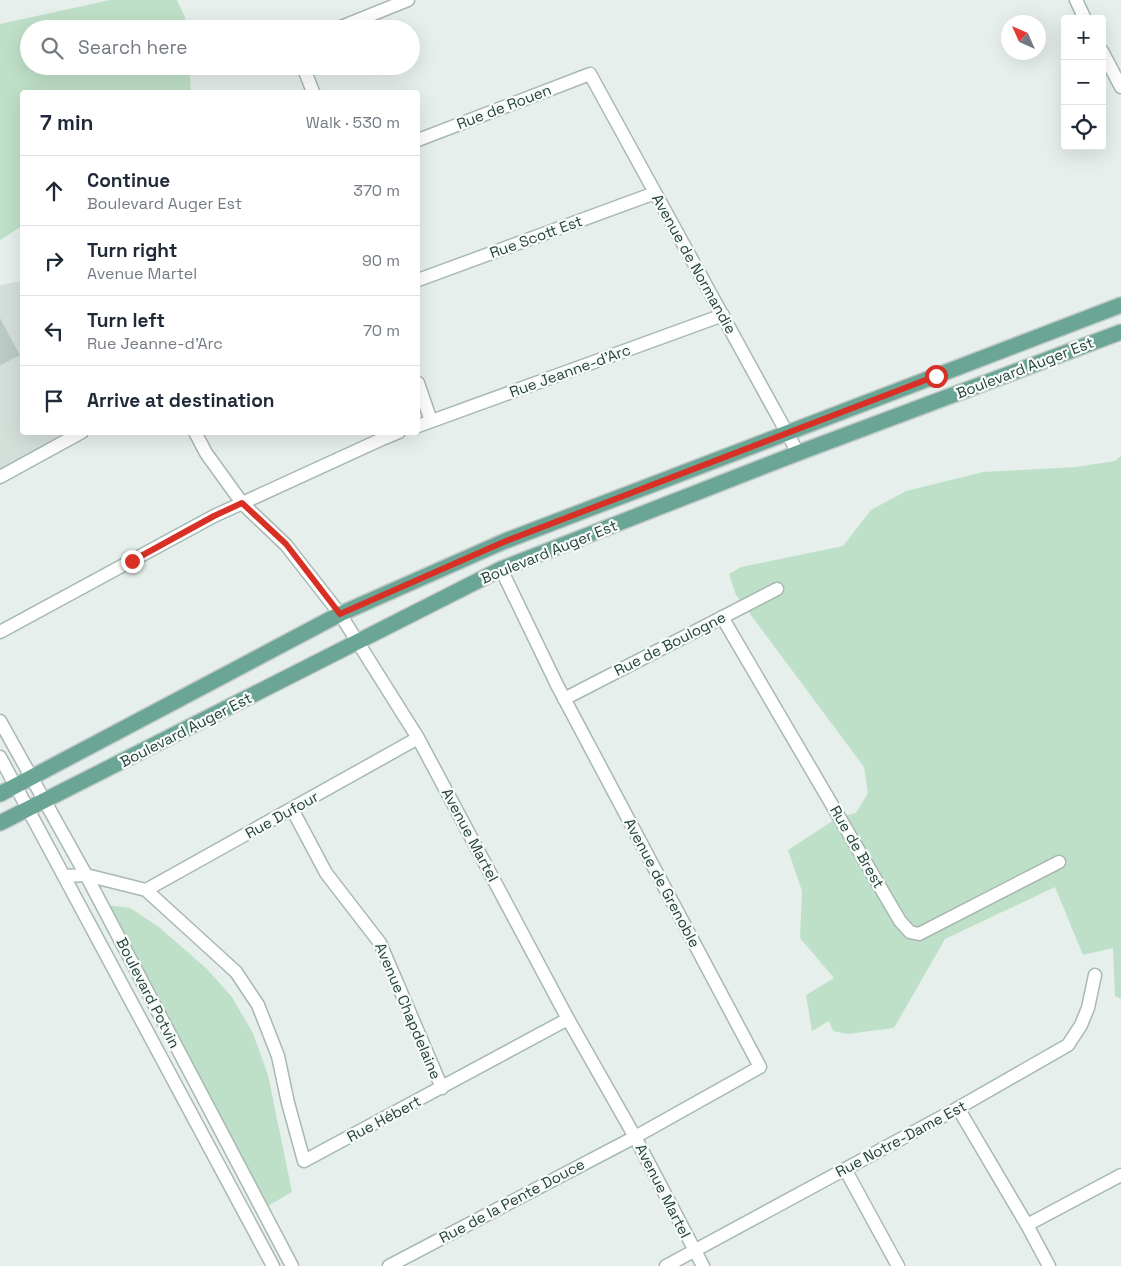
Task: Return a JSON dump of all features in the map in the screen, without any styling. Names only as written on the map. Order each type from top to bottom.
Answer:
[{"type":"main road","name":"Boulevard Auger Est","points":[[0,794],[340,614],[506,541],[1121,305]]},
{"type":"main road","name":"Boulevard Auger Est","points":[[0,823],[502,569],[798,453],[1121,332]]},
{"type":"street","points":[[358,20],[408,0]]},
{"type":"street","points":[[1076,0],[1083,15]]},
{"type":"street","points":[[1106,59],[1121,87]]},
{"type":"street","name":"Rue de Rouen","points":[[420,139],[590,74]]},
{"type":"street","name":"Avenue de Normandie","points":[[590,74],[798,453]]},
{"type":"street","points":[[306,75],[312,90]]},
{"type":"street","name":"Rue Scott Est","points":[[420,279],[656,193]]},
{"type":"street","name":"Rue Jeanne-d'Arc","points":[[420,425],[722,316]]},
{"type":"street","points":[[420,389],[430,421]]},
{"type":"street","points":[[0,477],[77,435]]},
{"type":"street","name":"Avenue Martel","points":[[196,435],[206,453],[242,503],[286,544],[340,614],[418,738],[568,1019],[635,1137],[702,1266]]},
{"type":"street","points":[[0,632],[214,516],[392,435]]},
{"type":"street","name":"Avenue de Grenoble","points":[[502,569],[564,699],[760,1067],[635,1137]]},
{"type":"street","name":"Rue de Boulogne","points":[[564,699],[777,589]]},
{"type":"street","name":"Rue de Brest","points":[[722,617],[900,921],[910,932],[920,934],[1059,862]]},
{"type":"street","name":"Boulevard Potvin","points":[[0,721],[86,874],[292,1266]]},
{"type":"street","name":"Rue Dufour","points":[[146,890],[418,738]]},
{"type":"street","name":"Boulevard Potvin","points":[[0,757],[273,1266]]},
{"type":"street","name":"Avenue Chapdelaine","points":[[292,809],[326,873],[380,943],[442,1088]]},
{"type":"street","points":[[65,876],[86,874],[146,890]]},
{"type":"street","name":"Rue Hébert","points":[[146,890],[236,972],[258,1005],[278,1056],[288,1103],[304,1161],[568,1019]]},
{"type":"street","name":"Rue Notre-Dame Est","points":[[666,1266],[958,1108],[1068,1045],[1088,1008],[1095,975]]},
{"type":"street","points":[[166,1066],[181,1058]]},
{"type":"street","points":[[958,1108],[1049,1266]]},
{"type":"street","name":"Rue de la Pente Douce","points":[[389,1266],[635,1137]]},
{"type":"street","points":[[222,1169],[237,1162]]},
{"type":"street","points":[[845,1169],[898,1266]]},
{"type":"street","points":[[1027,1225],[1121,1175]]},
{"type":"shaded area","points":[[20,281],[20,435],[78,435],[0,477],[0,285]]},
{"type":"green space","points":[[110,0],[177,0],[185,20],[20,20],[20,75],[190,75],[191,90],[20,90],[20,227],[0,240],[0,24]]},
{"type":"green space","points":[[1121,456],[1121,999],[1115,996],[1113,948],[1083,955],[1055,887],[945,939],[894,1028],[847,1034],[833,1031],[829,1021],[812,1031],[806,995],[834,978],[800,938],[802,891],[788,850],[837,818],[856,813],[868,793],[864,767],[736,595],[729,574],[741,567],[843,546],[871,510],[906,491],[983,472],[1076,467],[1115,461]]},
{"type":"green space","points":[[107,905],[130,908],[159,927],[207,969],[232,997],[253,1033],[268,1075],[292,1192],[266,1207]]},
{"type":"building","points":[[0,319],[19,355],[0,365]]},
{"type":"route","points":[[132,561],[214,516],[242,503],[286,544],[340,614],[506,541],[936,376]]}]
